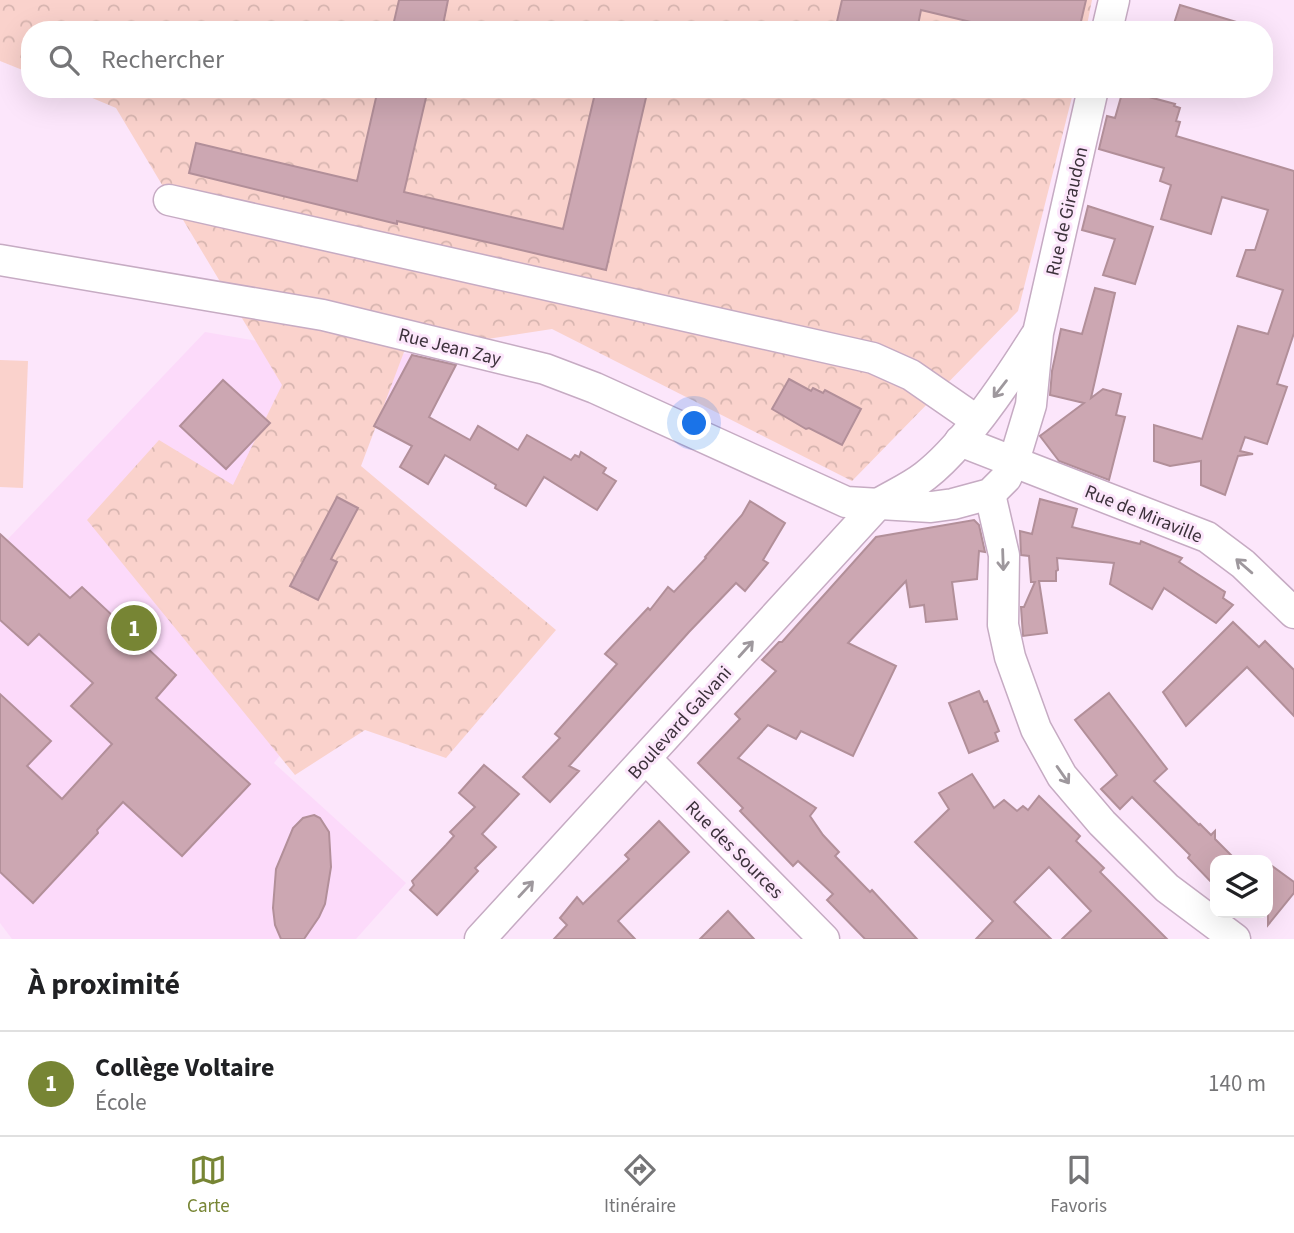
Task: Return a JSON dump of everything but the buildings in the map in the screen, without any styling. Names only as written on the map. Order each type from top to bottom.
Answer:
[{"type":"street","points":[[1109,21],[1114,0]]},
{"type":"street","name":"Rue de Giraudon","points":[[1014,461],[1031,405],[1038,332],[1091,98]]},
{"type":"street","name":"Rue de Miraville","points":[[169,200],[873,358],[911,375],[968,431],[1014,461],[1207,537],[1243,564],[1294,613]]},
{"type":"street","name":"Rue Jean Zay","points":[[0,260],[323,315],[545,369],[595,388],[846,502],[878,504]]},
{"type":"street","name":"Rue de Giraudon","points":[[878,504],[925,476],[968,431],[1013,372],[1038,332]]},
{"type":"street","points":[[878,504],[931,507],[990,494],[1006,478],[1014,461]]},
{"type":"street","points":[[925,476],[934,492],[953,504]]},
{"type":"street","points":[[990,494],[1004,555],[1003,625],[1010,657],[1036,729],[1062,776],[1102,823],[1167,888],[1235,939]]},
{"type":"street","name":"Boulevard Galvani","points":[[480,939],[878,504]]},
{"type":"street","name":"Rue des Sources","points":[[646,759],[824,939]]},
{"type":"shaded area","points":[[205,332],[355,358],[413,353],[262,639],[343,677],[274,763],[406,883],[356,939],[12,939],[0,923],[0,534],[7,540]]},
{"type":"green space","points":[[0,0],[1092,0],[1088,21],[21,21],[21,69],[0,61]]},
{"type":"green space","points":[[92,98],[1072,98],[1018,311],[852,481],[552,329],[404,352],[361,466],[556,630],[446,758],[365,730],[295,775],[87,520],[159,440],[233,485],[282,385],[116,108]]},
{"type":"green space","points":[[0,360],[28,361],[23,488],[0,487]]},
{"type":"place","name":"Collège Voltaire","points":[[134,628]]}]
